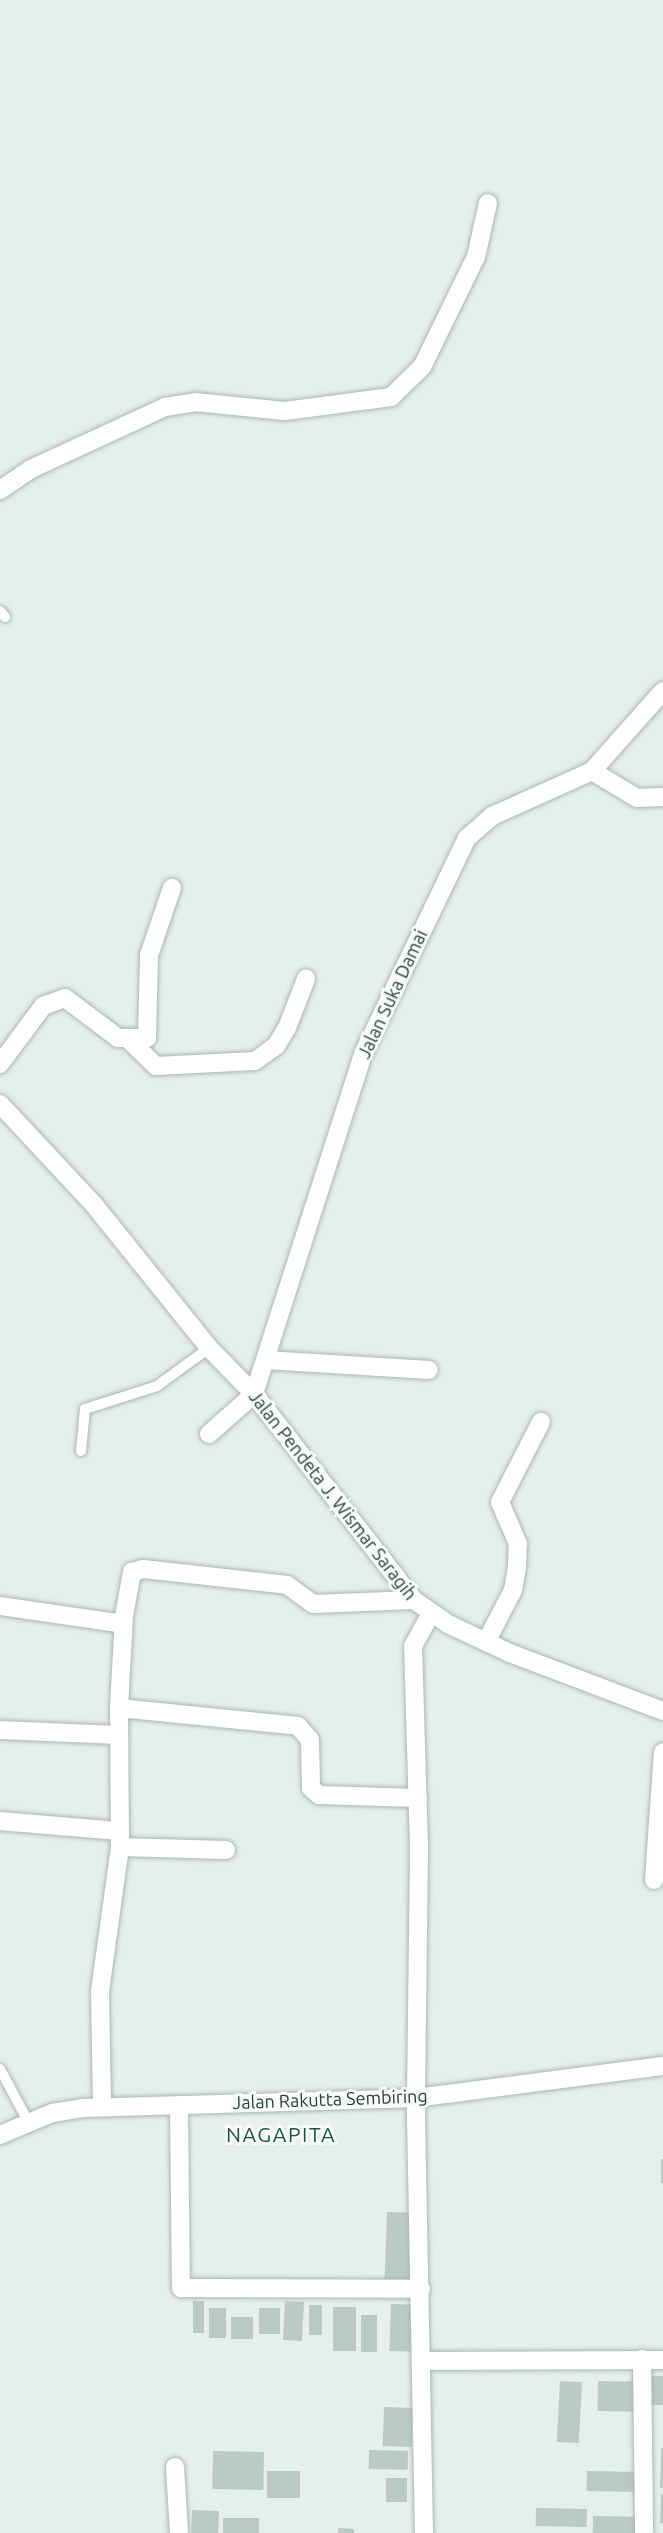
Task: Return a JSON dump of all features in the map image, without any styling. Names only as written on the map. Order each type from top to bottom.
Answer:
[{"type":"street","points":[[0,490],[31,469],[165,407],[205,402],[285,411],[392,397],[422,367],[476,258],[488,203]]},
{"type":"street","name":"Jalan Suka Damai","points":[[254,1394],[364,1052],[468,838],[492,816],[592,771],[663,691]]},
{"type":"street","points":[[592,771],[637,798],[663,797]]},
{"type":"street","points":[[0,1064],[43,1006],[65,998],[118,1038],[130,1041],[147,1038],[152,1028],[149,955],[172,888]]},
{"type":"street","points":[[130,1041],[156,1066],[255,1061],[276,1046],[288,1028],[306,979]]},
{"type":"street","name":"Jalan Pendeta J. Wismar Saragih","points":[[0,1104],[95,1206],[209,1348],[254,1394],[414,1600],[431,1614],[486,1642],[663,1711]]},
{"type":"street","points":[[266,1360],[429,1370]]},
{"type":"street","points":[[209,1434],[254,1394]]},
{"type":"street","points":[[486,1642],[513,1590],[517,1567],[518,1544],[500,1502],[541,1422]]},
{"type":"street","points":[[102,2106],[100,1991],[120,1839],[119,1708],[123,1624],[137,1569],[287,1585],[313,1604],[414,1600]]},
{"type":"street","points":[[0,1606],[123,1624]]},
{"type":"street","points":[[424,2533],[416,2098],[418,1798],[412,1646],[431,1614]]},
{"type":"street","points":[[119,1708],[298,1725],[310,1740],[311,1788],[319,1795],[418,1798]]},
{"type":"street","points":[[0,1730],[119,1735]]},
{"type":"street","points":[[654,1880],[663,1752]]},
{"type":"street","points":[[0,1821],[120,1839],[226,1850]]},
{"type":"street","name":"Jalan Rakutta Sembiring","points":[[0,2135],[52,2113],[102,2106],[416,2098],[663,2066]]},
{"type":"street","points":[[179,2104],[178,2286],[421,2289]]},
{"type":"street","points":[[642,2359],[645,2533]]},
{"type":"street","points":[[421,2361],[663,2360]]},
{"type":"street","points":[[175,2467],[179,2533]]},
{"type":"lane","points":[[81,1451],[85,1409],[157,1386],[209,1348]]},
{"type":"lane","points":[[0,2069],[29,2122]]},
{"type":"building","points":[[661,2159],[663,2159],[663,2183],[661,2183]]},
{"type":"building","points":[[387,2212],[416,2213],[414,2284],[385,2283]]},
{"type":"building","points":[[193,2301],[204,2301],[204,2333],[193,2333]]},
{"type":"building","points":[[285,2301],[304,2302],[302,2341],[283,2340]]},
{"type":"building","points":[[391,2304],[414,2305],[412,2352],[389,2351]]},
{"type":"building","points":[[309,2305],[322,2305],[322,2335],[309,2335]]},
{"type":"building","points":[[333,2307],[356,2307],[356,2351],[333,2351]]},
{"type":"building","points":[[209,2308],[226,2308],[226,2338],[209,2338]]},
{"type":"building","points":[[259,2308],[280,2308],[280,2334],[259,2334]]},
{"type":"building","points":[[361,2315],[377,2315],[377,2352],[361,2352]]},
{"type":"building","points":[[231,2317],[253,2317],[253,2339],[231,2339]]},
{"type":"building","points":[[650,2376],[663,2376],[663,2405],[650,2405]]},
{"type":"building","points":[[560,2381],[582,2382],[579,2443],[557,2442]]},
{"type":"building","points":[[598,2381],[642,2382],[641,2412],[597,2411]]},
{"type":"building","points":[[384,2407],[413,2408],[412,2447],[383,2446]]},
{"type":"building","points":[[661,2448],[663,2448],[663,2488],[660,2488]]},
{"type":"building","points":[[369,2450],[408,2451],[408,2470],[369,2469]]},
{"type":"building","points":[[213,2451],[264,2452],[263,2490],[212,2489]]},
{"type":"building","points":[[267,2471],[300,2471],[300,2498],[267,2498]]},
{"type":"building","points":[[587,2471],[643,2472],[643,2492],[587,2491]]},
{"type":"building","points":[[386,2478],[407,2478],[407,2502],[386,2502]]},
{"type":"building","points":[[661,2494],[663,2494],[663,2523],[660,2523]]},
{"type":"building","points":[[536,2508],[587,2509],[587,2527],[536,2526]]},
{"type":"building","points":[[192,2510],[219,2511],[218,2533],[191,2533]]},
{"type":"building","points":[[593,2516],[639,2517],[639,2533],[593,2533]]},
{"type":"building","points":[[223,2518],[259,2518],[259,2533],[223,2533]]},
{"type":"building","points":[[338,2528],[354,2529],[354,2533],[338,2533]]},
{"type":"district","name":"NAGAPITA","points":[[281,2134]]}]
